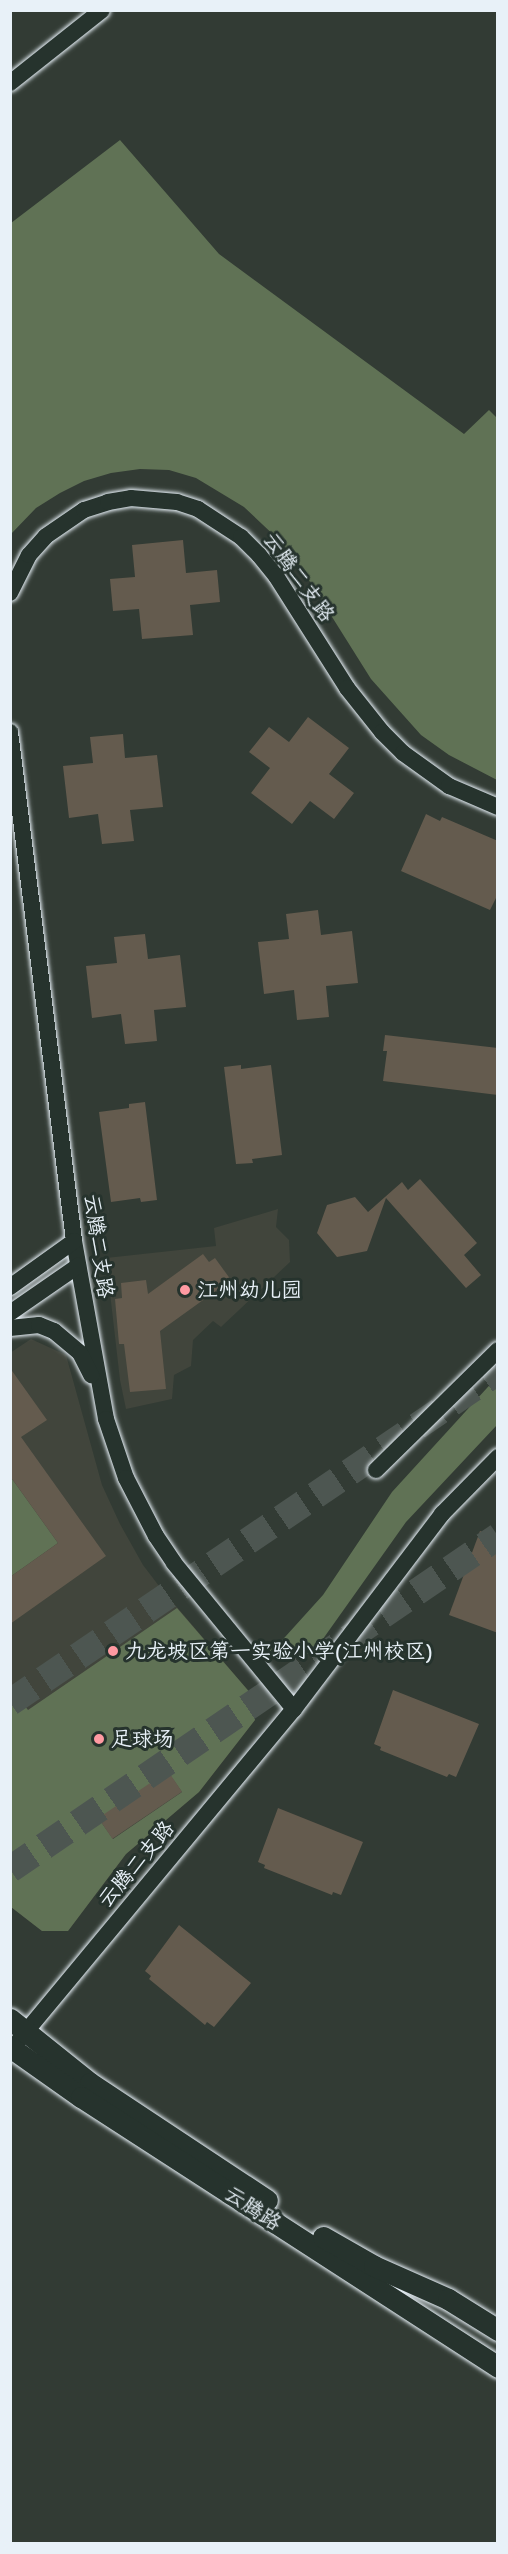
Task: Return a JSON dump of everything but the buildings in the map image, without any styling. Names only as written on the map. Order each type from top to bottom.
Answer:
[{"type":"street","points":[[10,83],[102,10]]},
{"type":"street","name":"云腾二支路","points":[[10,593],[29,555],[46,536],[84,510],[131,498],[177,502],[198,509],[241,537],[259,555],[276,576],[347,688],[389,739],[426,771],[449,786],[498,807]]},
{"type":"street","name":"云腾二支路","points":[[10,732],[74,1241],[99,1389],[126,1478],[156,1536],[174,1563],[294,1709]]},
{"type":"street","points":[[10,1287],[74,1241]]},
{"type":"street","points":[[10,1313],[78,1266]]},
{"type":"street","points":[[10,1328],[39,1325],[68,1340],[80,1353],[99,1389]]},
{"type":"street","points":[[376,1470],[498,1350]]},
{"type":"street","name":"云腾二支路","points":[[15,2036],[294,1709],[442,1514],[498,1457]]},
{"type":"street","name":"云腾路","points":[[15,2036],[336,2246],[374,2266],[448,2299],[498,2330]]},
{"type":"street","name":"云腾路","points":[[15,2036],[81,2097],[498,2367]]},
{"type":"shaded area","name":"江州幼儿园","points":[[278,1209],[276,1227],[289,1240],[290,1262],[221,1327],[213,1321],[193,1340],[191,1366],[174,1375],[172,1399],[126,1409],[120,1380],[106,1258],[216,1246],[214,1228]]},
{"type":"shaded area","name":"九龙坡区第一实验小学(江州校区)","points":[[31,1339],[66,1355],[102,1485],[120,1524],[143,1565],[159,1586],[252,1695],[255,1720],[199,1792],[126,1854],[68,1931],[42,1931],[11,1907],[10,1353]]},
{"type":"green space","points":[[120,140],[219,254],[464,434],[489,410],[497,418],[497,780],[449,755],[421,735],[371,679],[295,558],[244,507],[196,478],[169,470],[140,469],[111,473],[84,481],[36,508],[11,534],[11,223]]},
{"type":"green space","points":[[497,1377],[497,1425],[406,1522],[313,1653],[281,1657],[262,1646],[276,1647],[323,1595],[392,1492]]},
{"type":"green space","points":[[10,1476],[58,1543],[10,1577]]},
{"type":"green space","points":[[177,1608],[252,1695],[255,1720],[199,1792],[126,1854],[68,1931],[42,1931],[11,1907],[10,1687],[28,1710]],"holes":[[[168,1772],[182,1792],[113,1839],[99,1819]]]},
{"type":"tunnel","points":[[10,1702],[498,1371]]},
{"type":"tunnel","points":[[10,1869],[498,1536]]},
{"type":"place","name":"江州幼儿园","points":[[185,1290]]},
{"type":"place","name":"九龙坡区第一实验小学(江州校区)","points":[[113,1651]]},
{"type":"place","name":"足球场","points":[[99,1739]]}]
